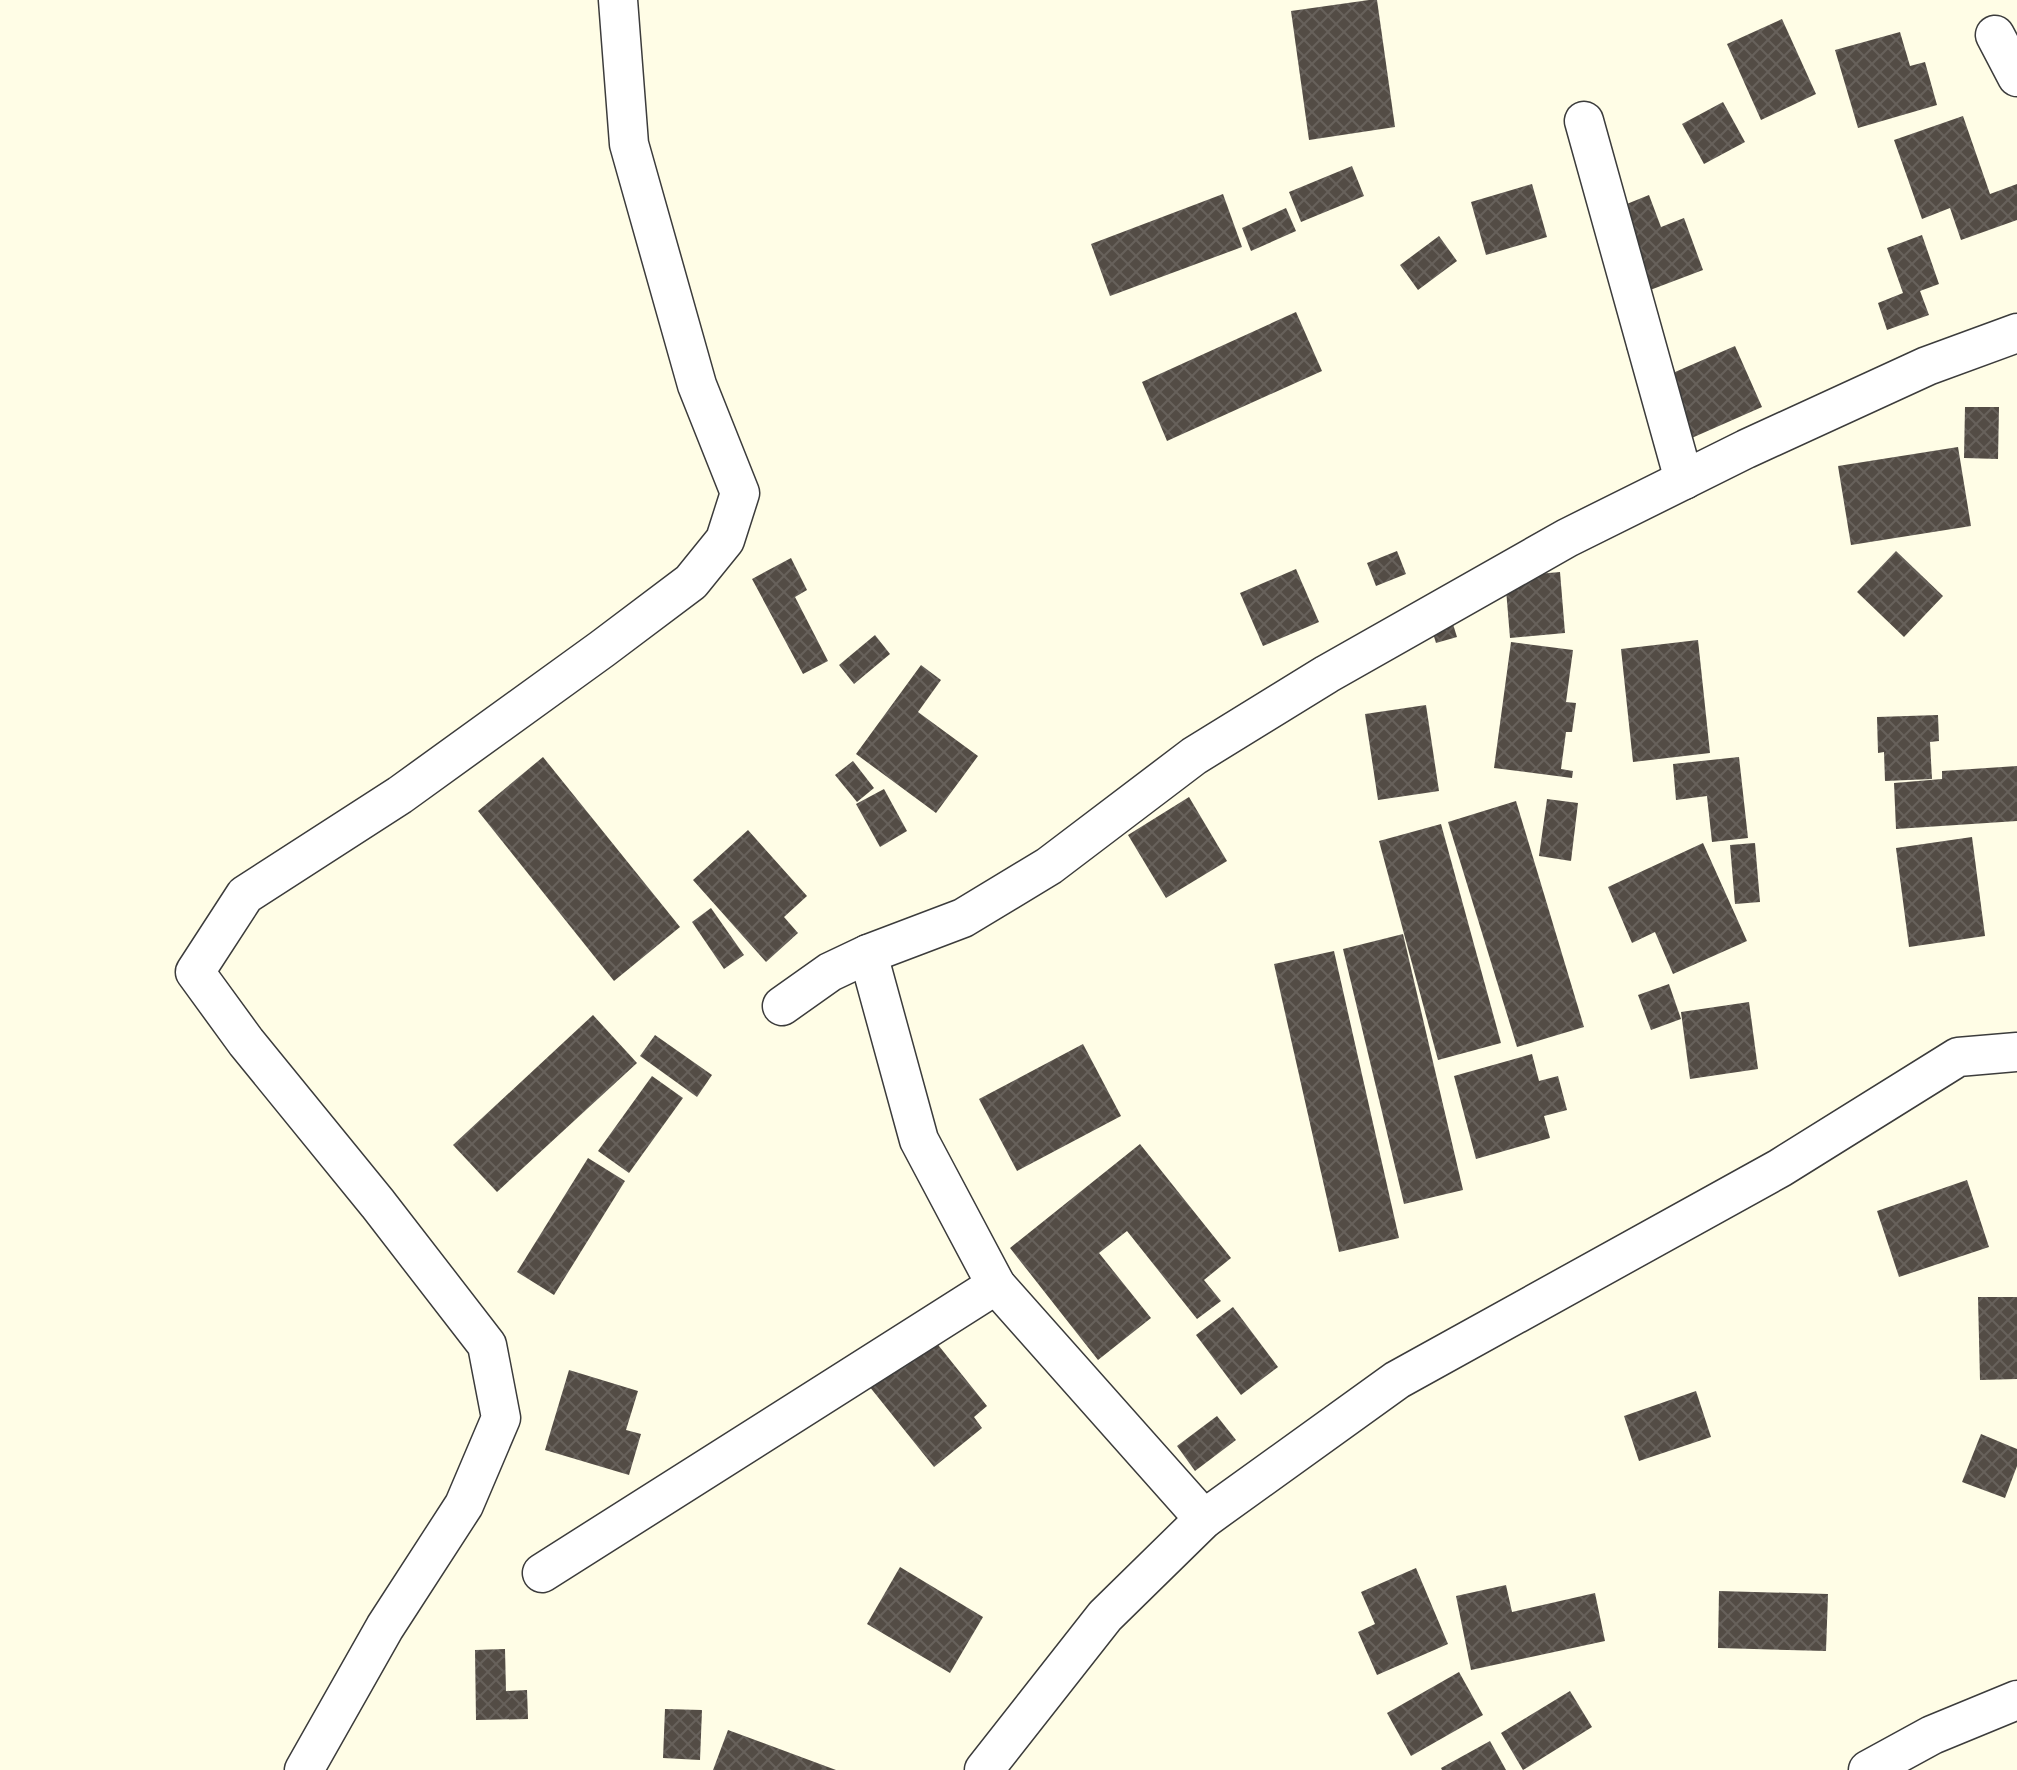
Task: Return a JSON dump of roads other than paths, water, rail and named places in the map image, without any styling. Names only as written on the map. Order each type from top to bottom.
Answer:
[{"type":"street","points":[[304,1770],[385,1627],[464,1505],[501,1418],[487,1345],[378,1204],[246,1042],[195,972],[245,895],[400,795],[602,649],[691,582],[725,540],[740,493],[697,385],[629,144],[618,0]]},
{"type":"street","points":[[1995,35],[2017,77]]},
{"type":"street","points":[[1584,121],[1684,480]]},
{"type":"street","points":[[782,1006],[830,972],[963,918],[1049,866],[1194,756],[1327,674],[1567,538],[1927,366],[2017,333]]},
{"type":"street","points":[[868,954],[919,1140],[996,1285],[1204,1519]]},
{"type":"street","points":[[984,1770],[1105,1616],[1204,1519],[1397,1380],[1780,1168],[1958,1057],[2017,1052]]},
{"type":"street","points":[[542,1573],[996,1285]]},
{"type":"street","points":[[1868,1770],[1932,1735],[2017,1700]]}]
